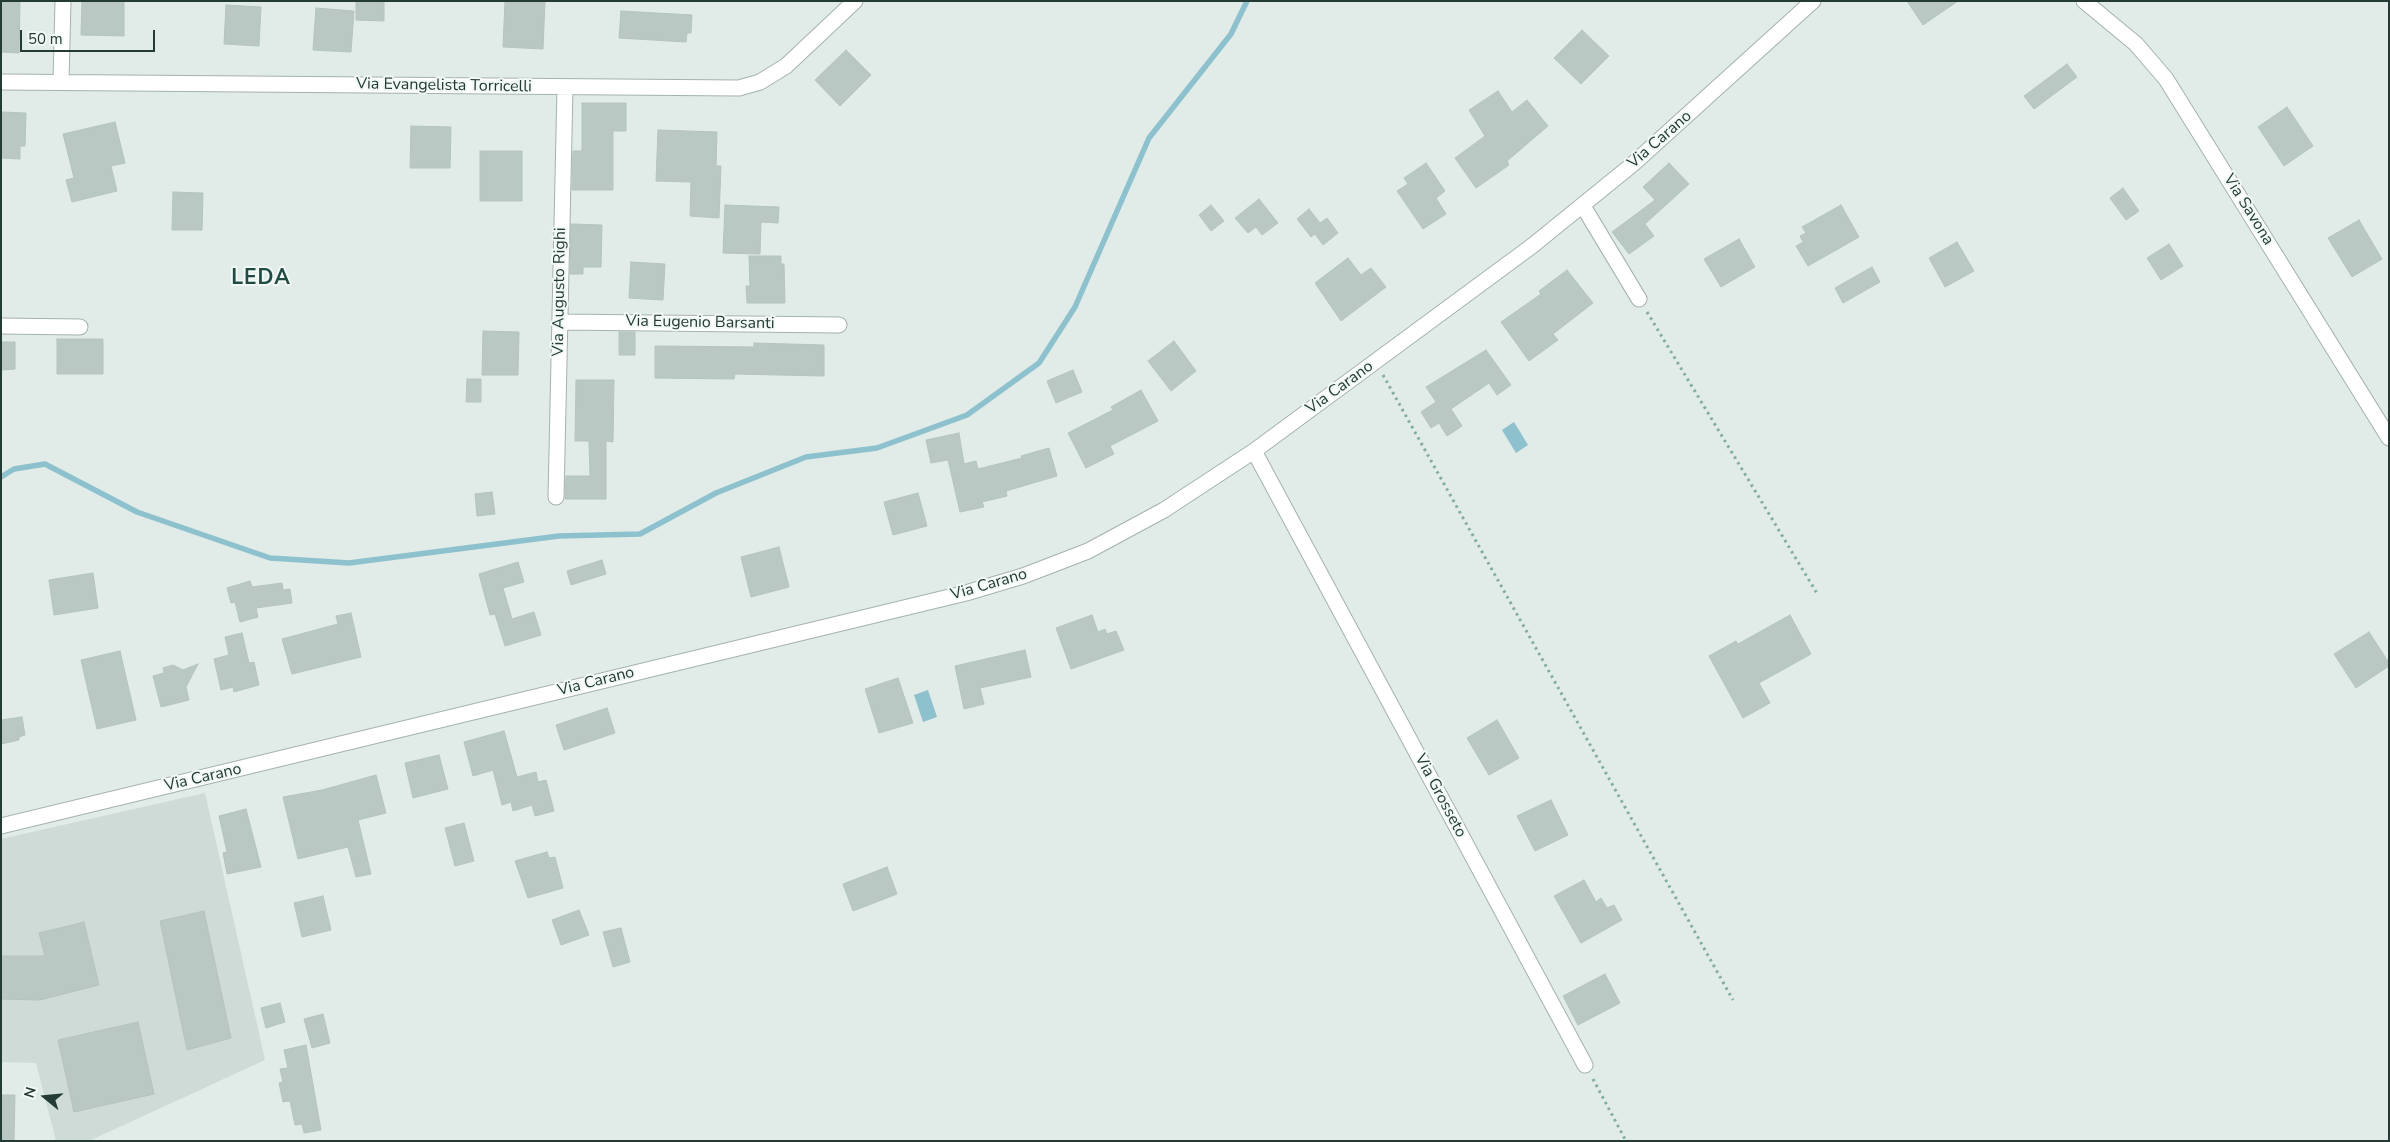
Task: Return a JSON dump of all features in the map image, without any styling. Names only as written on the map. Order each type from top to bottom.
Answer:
[{"type":"street","points":[[61,82],[63,1]]},
{"type":"street","name":"Via Evangelista Torricelli","points":[[1,82],[718,90],[750,86],[770,78],[786,66],[855,1]]},
{"type":"street","name":"Via Carano","points":[[1,826],[998,584],[1070,558],[1112,539],[1164,510],[1254,451],[1486,281],[1583,206],[1694,111],[1813,1]]},
{"type":"street","name":"Via Savona","points":[[2084,1],[2136,44],[2166,80],[2389,438]]},
{"type":"street","name":"Via Augusto Righi","points":[[556,497],[565,88]]},
{"type":"street","points":[[1583,206],[1639,299]]},
{"type":"street","name":"Via Eugenio Barsanti","points":[[560,322],[839,324]]},
{"type":"street","points":[[1,326],[80,327]]},
{"type":"street","name":"Via Grosseto","points":[[1254,451],[1585,1065]]},
{"type":"path","points":[[1639,299],[1818,595]]},
{"type":"path","points":[[1376,361],[1733,1000]]},
{"type":"path","points":[[1585,1065],[1626,1141]]},
{"type":"shaded area","points":[[205,793],[265,1060],[89,1141],[56,1141],[36,1063],[1,1062],[1,839]]},
{"type":"water","points":[[1514,422],[1528,445],[1516,453],[1502,430]]},
{"type":"water","points":[[928,690],[937,717],[923,722],[914,695]]},
{"type":"building","points":[[1,1],[20,1],[19,53],[1,52]]},
{"type":"building","points":[[82,1],[124,1],[124,36],[81,35]]},
{"type":"building","points":[[356,1],[384,1],[384,21],[356,20]]},
{"type":"building","points":[[505,1],[545,1],[543,49],[503,47]]},
{"type":"building","points":[[1907,1],[1958,1],[1923,25]]},
{"type":"building","points":[[226,5],[261,7],[259,46],[224,44]]},
{"type":"building","points":[[316,8],[354,11],[351,52],[313,50]]},
{"type":"building","points":[[621,11],[692,15],[691,33],[687,33],[686,42],[619,38]]},
{"type":"building","points":[[1582,30],[1609,56],[1581,84],[1554,58]]},
{"type":"building","points":[[846,50],[871,75],[840,106],[815,80]]},
{"type":"building","points":[[2067,64],[2077,77],[2034,109],[2024,96]]},
{"type":"building","points":[[1498,91],[1512,112],[1527,100],[1548,126],[1507,161],[1509,165],[1476,188],[1455,158],[1485,136],[1469,110]]},
{"type":"building","points":[[582,103],[626,103],[626,131],[613,131],[613,190],[572,190],[573,151],[582,151]]},
{"type":"building","points":[[2287,107],[2313,146],[2284,166],[2258,127]]},
{"type":"building","points":[[1,112],[26,113],[25,146],[20,146],[20,159],[1,158]]},
{"type":"building","points":[[115,122],[125,163],[111,166],[117,191],[72,202],[66,180],[74,178],[63,134]]},
{"type":"building","points":[[411,126],[451,127],[450,168],[410,168]]},
{"type":"building","points":[[658,130],[717,132],[716,166],[721,166],[719,218],[690,216],[691,182],[656,181]]},
{"type":"building","points":[[480,151],[522,151],[522,201],[480,201]]},
{"type":"building","points":[[1426,163],[1445,191],[1436,198],[1446,214],[1423,229],[1397,191],[1408,184],[1404,178]]},
{"type":"building","points":[[1669,163],[1689,184],[1645,224],[1654,236],[1629,254],[1612,232],[1655,200],[1643,187]]},
{"type":"building","points":[[2123,188],[2139,211],[2126,220],[2110,198]]},
{"type":"building","points":[[173,192],[203,193],[202,230],[172,230]]},
{"type":"building","points":[[1259,199],[1278,223],[1262,235],[1256,227],[1248,233],[1235,218]]},
{"type":"building","points":[[725,205],[779,207],[778,223],[761,222],[760,254],[723,253]]},
{"type":"building","points":[[1211,205],[1224,221],[1211,231],[1199,215]]},
{"type":"building","points":[[1841,205],[1859,237],[1808,266],[1796,246],[1803,242],[1800,236],[1806,233],[1802,227]]},
{"type":"building","points":[[1309,209],[1320,223],[1327,218],[1338,233],[1323,245],[1315,234],[1311,237],[1297,219]]},
{"type":"building","points":[[2359,220],[2382,259],[2352,277],[2328,238]]},
{"type":"building","points":[[571,224],[602,225],[601,267],[583,267],[583,274],[570,274]]},
{"type":"building","points":[[1739,239],[1755,267],[1721,287],[1704,259]]},
{"type":"building","points":[[1957,242],[1974,271],[1945,287],[1929,258]]},
{"type":"building","points":[[2169,244],[2183,266],[2161,280],[2147,258]]},
{"type":"building","points":[[749,256],[781,256],[781,264],[784,264],[785,303],[747,303],[746,286],[750,286]]},
{"type":"building","points":[[1348,258],[1361,275],[1371,268],[1386,287],[1341,321],[1315,283]]},
{"type":"building","points":[[631,262],[665,264],[663,300],[629,298]]},
{"type":"building","points":[[1872,267],[1880,282],[1843,303],[1835,288]]},
{"type":"building","points":[[1567,270],[1593,303],[1553,334],[1558,340],[1529,361],[1501,322],[1541,294],[1539,291]]},
{"type":"building","points":[[483,331],[519,332],[518,375],[482,375]]},
{"type":"building","points":[[619,332],[635,332],[635,355],[619,355]]},
{"type":"building","points":[[57,339],[103,339],[103,374],[57,374]]},
{"type":"building","points":[[1174,341],[1196,371],[1171,391],[1148,361]]},
{"type":"building","points":[[1,342],[15,342],[15,369],[1,370]]},
{"type":"building","points":[[754,343],[824,345],[824,376],[735,374],[734,379],[655,378],[655,346],[754,347]]},
{"type":"building","points":[[1486,350],[1511,385],[1497,395],[1489,383],[1451,409],[1462,426],[1447,436],[1439,423],[1431,428],[1421,412],[1436,402],[1426,387]]},
{"type":"building","points":[[1073,370],[1082,392],[1056,403],[1047,381]]},
{"type":"building","points":[[467,379],[481,379],[481,402],[466,402]]},
{"type":"building","points":[[576,380],[614,380],[613,442],[606,441],[606,499],[565,499],[566,476],[590,476],[589,441],[575,441]]},
{"type":"building","points":[[1141,390],[1158,421],[1110,446],[1114,454],[1086,468],[1068,433],[1113,410],[1111,407]]},
{"type":"building","points":[[959,433],[964,464],[976,461],[978,469],[1022,458],[1021,456],[1049,448],[1057,476],[1006,491],[1007,496],[982,502],[984,507],[960,512],[948,460],[931,463],[926,440]]},
{"type":"building","points":[[492,492],[495,514],[477,516],[475,494]]},
{"type":"building","points":[[918,493],[927,526],[893,535],[884,502]]},
{"type":"building","points":[[779,547],[789,587],[751,597],[741,557]]},
{"type":"building","points":[[602,560],[606,574],[571,585],[567,571]]},
{"type":"building","points":[[518,562],[524,582],[503,588],[512,619],[534,612],[541,635],[505,646],[495,614],[490,615],[479,574]]},
{"type":"building","points":[[93,573],[98,608],[54,615],[49,580]]},
{"type":"building","points":[[250,581],[252,587],[282,583],[283,590],[290,589],[292,603],[256,608],[258,617],[240,622],[235,602],[231,603],[227,588]]},
{"type":"building","points":[[351,613],[361,657],[292,674],[282,639],[338,624],[336,616]]},
{"type":"building","points":[[1092,615],[1098,632],[1105,629],[1107,634],[1116,631],[1124,650],[1071,669],[1056,628]]},
{"type":"building","points":[[1790,615],[1811,654],[1759,683],[1770,703],[1743,718],[1709,656],[1736,641],[1738,644]]},
{"type":"building","points":[[2369,632],[2389,663],[2389,666],[2356,688],[2334,654]]},
{"type":"building","points":[[242,633],[249,663],[254,662],[259,685],[234,692],[233,687],[221,690],[214,659],[229,655],[225,637]]},
{"type":"building","points":[[1025,650],[1031,677],[980,688],[984,704],[964,709],[955,666]]},
{"type":"building","points":[[120,651],[136,720],[97,729],[81,660]]},
{"type":"building","points":[[198,664],[186,687],[189,700],[161,707],[153,676],[164,673],[163,668],[173,665],[183,670]]},
{"type":"building","points":[[898,678],[913,723],[879,733],[865,689]]},
{"type":"building","points":[[607,708],[615,733],[564,750],[556,725]]},
{"type":"building","points":[[22,717],[25,735],[19,737],[19,740],[1,744],[1,720]]},
{"type":"building","points":[[1497,720],[1519,758],[1489,775],[1467,738]]},
{"type":"building","points":[[504,731],[517,777],[536,772],[538,782],[546,780],[554,811],[535,816],[532,805],[513,811],[511,802],[502,805],[493,770],[473,776],[464,742]]},
{"type":"building","points":[[439,755],[448,789],[413,798],[405,763]]},
{"type":"building","points":[[376,775],[386,813],[358,820],[371,874],[356,877],[348,847],[298,859],[283,797],[322,790]]},
{"type":"building","points":[[1551,800],[1568,835],[1535,851],[1517,816]]},
{"type":"building","points":[[246,809],[261,867],[227,874],[223,853],[227,852],[219,816]]},
{"type":"building","points":[[464,823],[474,861],[455,866],[445,828]]},
{"type":"building","points":[[547,852],[549,858],[555,857],[563,888],[528,898],[515,861]]},
{"type":"building","points":[[887,867],[897,894],[853,911],[843,884]]},
{"type":"building","points":[[1584,880],[1596,902],[1601,898],[1607,908],[1614,905],[1622,920],[1581,943],[1554,896]]},
{"type":"building","points":[[323,896],[331,930],[302,937],[294,903]]},
{"type":"building","points":[[579,910],[589,935],[561,945],[552,920]]},
{"type":"building","points":[[204,911],[231,1038],[187,1050],[160,921]]},
{"type":"building","points":[[84,922],[99,985],[40,1000],[1,999],[1,956],[45,956],[39,933]]},
{"type":"building","points":[[621,928],[630,962],[613,967],[603,932]]},
{"type":"building","points":[[1605,974],[1620,1003],[1578,1025],[1563,996]]},
{"type":"building","points":[[280,1003],[285,1022],[266,1028],[261,1008]]},
{"type":"building","points":[[323,1014],[330,1043],[312,1048],[304,1019]]},
{"type":"building","points":[[138,1022],[154,1094],[74,1112],[58,1040]]},
{"type":"building","points":[[306,1045],[321,1130],[304,1133],[302,1124],[295,1125],[290,1101],[283,1102],[279,1083],[283,1082],[280,1069],[288,1068],[284,1050]]},
{"type":"building","points":[[1,1095],[15,1095],[14,1141],[1,1141]]},
{"type":"waterway","points":[[1,477],[14,469],[45,464],[137,512],[270,558],[349,563],[559,536],[640,534],[716,493],[806,457],[877,448],[967,415],[1039,363],[1075,307],[1149,138],[1231,34],[1247,1]]},
{"type":"district","name":"LEDA","points":[[261,279]]}]
